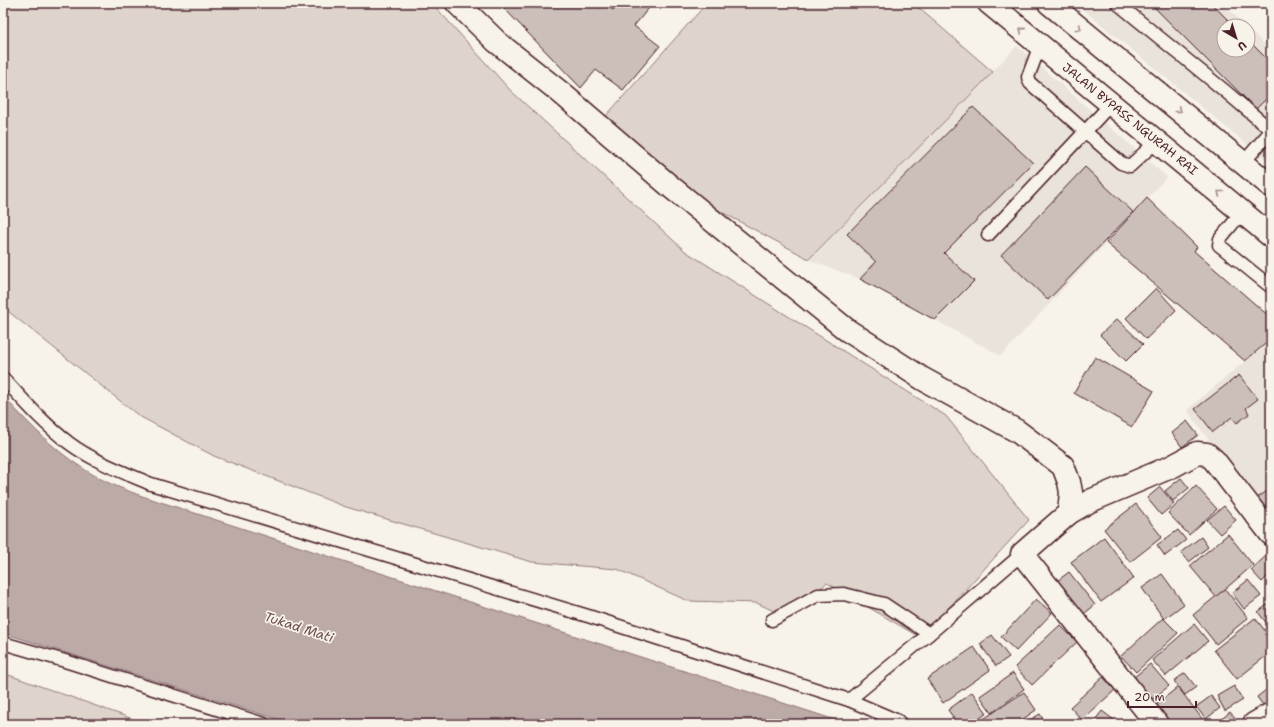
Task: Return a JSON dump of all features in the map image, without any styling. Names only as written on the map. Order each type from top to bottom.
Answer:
[{"type":"main road","points":[[457,3],[497,42],[560,92],[671,188],[847,330],[923,379],[1017,431],[1063,466],[1071,492],[1069,514]]},
{"type":"main road","name":"JALAN BYPASS NGURAH RAI","points":[[989,3],[1243,211],[1271,236]]},
{"type":"main road","points":[[1049,3],[1271,186]]},
{"type":"main road","points":[[1157,724],[1022,554],[1069,514],[1090,501],[1172,466],[1196,453],[1207,454],[1214,460],[1271,534]]},
{"type":"main road","points":[[1254,724],[1271,714]]},
{"type":"lane","points":[[1117,3],[1271,130],[1243,163]]},
{"type":"lane","points":[[1040,45],[1028,77],[1030,83],[1121,163],[1130,166],[1157,141]]},
{"type":"lane","points":[[988,235],[1111,104]]},
{"type":"lane","points":[[1243,211],[1220,239],[1219,245],[1271,287]]},
{"type":"lane","points":[[3,378],[40,418],[70,444],[107,466],[151,484],[588,616],[850,700],[898,721],[901,724]]},
{"type":"lane","points":[[850,700],[1022,554]]},
{"type":"lane","points":[[772,620],[818,595],[844,594],[884,604],[929,634]]},
{"type":"lane","points":[[8,644],[264,724]]},
{"type":"shaded area","points":[[3,3],[432,3],[510,90],[685,251],[946,416],[1029,520],[921,638],[827,583],[784,616],[757,603],[688,601],[617,569],[532,562],[346,507],[214,456],[139,416],[3,306]]},
{"type":"shaded area","points":[[707,3],[913,3],[993,72],[809,259],[705,203],[604,118]]},
{"type":"shaded area","points":[[1075,3],[1222,3],[1238,18],[1216,18],[1216,58],[1256,58],[1256,36],[1271,51],[1271,164]]},
{"type":"shaded area","points":[[1017,46],[1167,177],[1001,356],[860,279],[809,260]]},
{"type":"shaded area","points":[[1271,339],[1271,525],[1187,410]]},
{"type":"shaded area","points":[[3,673],[133,719],[148,724],[3,724]]},
{"type":"water","name":"Tukad Mati","points":[[3,396],[36,430],[72,461],[99,478],[139,495],[848,724],[293,724],[3,633]]},
{"type":"building","points":[[499,3],[593,3],[599,8],[603,3],[613,10],[619,3],[653,3],[634,26],[660,46],[623,90],[596,70],[581,88]]},
{"type":"building","points":[[1150,3],[1211,3],[1226,18],[1216,18],[1216,58],[1256,58],[1256,48],[1271,63],[1271,94],[1256,109]]},
{"type":"building","points":[[973,107],[1033,163],[944,253],[974,281],[935,320],[860,279],[876,262],[847,234]]},
{"type":"building","points":[[1085,167],[1133,212],[1048,300],[1001,255]]},
{"type":"building","points":[[1147,198],[1197,247],[1194,251],[1271,318],[1271,339],[1245,361],[1106,243]]},
{"type":"building","points":[[1156,288],[1176,310],[1146,339],[1126,318]]},
{"type":"building","points":[[1117,319],[1143,344],[1126,361],[1100,335]]},
{"type":"building","points":[[1095,357],[1154,391],[1132,427],[1074,393]]},
{"type":"building","points":[[1239,375],[1258,399],[1246,408],[1249,414],[1237,423],[1232,417],[1213,432],[1195,409]]},
{"type":"building","points":[[1187,421],[1198,435],[1182,447],[1172,433]]},
{"type":"building","points":[[1181,478],[1189,488],[1173,501],[1165,491]]},
{"type":"building","points":[[1196,486],[1217,509],[1189,535],[1168,513]]},
{"type":"building","points":[[1160,487],[1174,504],[1161,515],[1147,498]]},
{"type":"building","points":[[1271,488],[1271,519],[1256,499]]},
{"type":"building","points":[[1136,504],[1162,537],[1130,562],[1104,529]]},
{"type":"building","points":[[1224,506],[1236,520],[1220,534],[1207,520]]},
{"type":"building","points":[[1178,530],[1186,540],[1165,556],[1157,545]]},
{"type":"building","points":[[1228,534],[1253,565],[1216,597],[1190,566]]},
{"type":"building","points":[[1104,537],[1134,578],[1101,602],[1071,562]]},
{"type":"building","points":[[1201,537],[1208,547],[1189,562],[1181,552]]},
{"type":"building","points":[[1269,553],[1271,555],[1271,573],[1262,582],[1251,570]]},
{"type":"building","points":[[1069,572],[1095,605],[1075,621],[1049,587]]},
{"type":"building","points":[[1162,574],[1184,604],[1164,619],[1142,588]]},
{"type":"building","points":[[1248,580],[1261,596],[1244,609],[1232,593]]},
{"type":"building","points":[[1225,589],[1248,618],[1216,644],[1193,615]]},
{"type":"building","points":[[1036,599],[1052,613],[1016,651],[1001,637]]},
{"type":"building","points":[[1271,602],[1271,629],[1258,612]]},
{"type":"building","points":[[1163,618],[1178,633],[1136,672],[1121,656]]},
{"type":"building","points":[[1255,618],[1271,638],[1271,652],[1237,679],[1214,650]]},
{"type":"building","points":[[1194,624],[1208,641],[1166,676],[1152,660]]},
{"type":"building","points":[[1060,625],[1077,642],[1032,685],[1015,667]]},
{"type":"building","points":[[992,635],[1009,657],[996,666],[980,644]]},
{"type":"building","points":[[974,647],[990,670],[943,703],[927,679]]},
{"type":"building","points":[[1150,664],[1169,686],[1145,705],[1127,683]]},
{"type":"building","points":[[1013,673],[1024,689],[992,713],[980,696]]},
{"type":"building","points":[[1185,673],[1196,687],[1185,695],[1174,681]]},
{"type":"building","points":[[1103,677],[1115,690],[1082,720],[1070,707]]},
{"type":"building","points":[[1234,686],[1243,700],[1225,711],[1217,696]]},
{"type":"building","points":[[1271,686],[1271,709],[1268,712],[1257,697]]},
{"type":"building","points":[[1178,687],[1206,724],[1168,724],[1154,706]]},
{"type":"building","points":[[972,692],[987,713],[972,724],[958,724],[948,710]]},
{"type":"building","points":[[1024,692],[1036,710],[1016,724],[976,724]]},
{"type":"building","points":[[1211,696],[1220,708],[1206,719],[1196,707]]},
{"type":"building","points":[[1102,711],[1118,723],[1118,724],[1092,724]]},
{"type":"building","points":[[1230,712],[1240,724],[1216,724]]},
{"type":"building","points":[[1040,714],[1046,724],[1023,724]]}]
